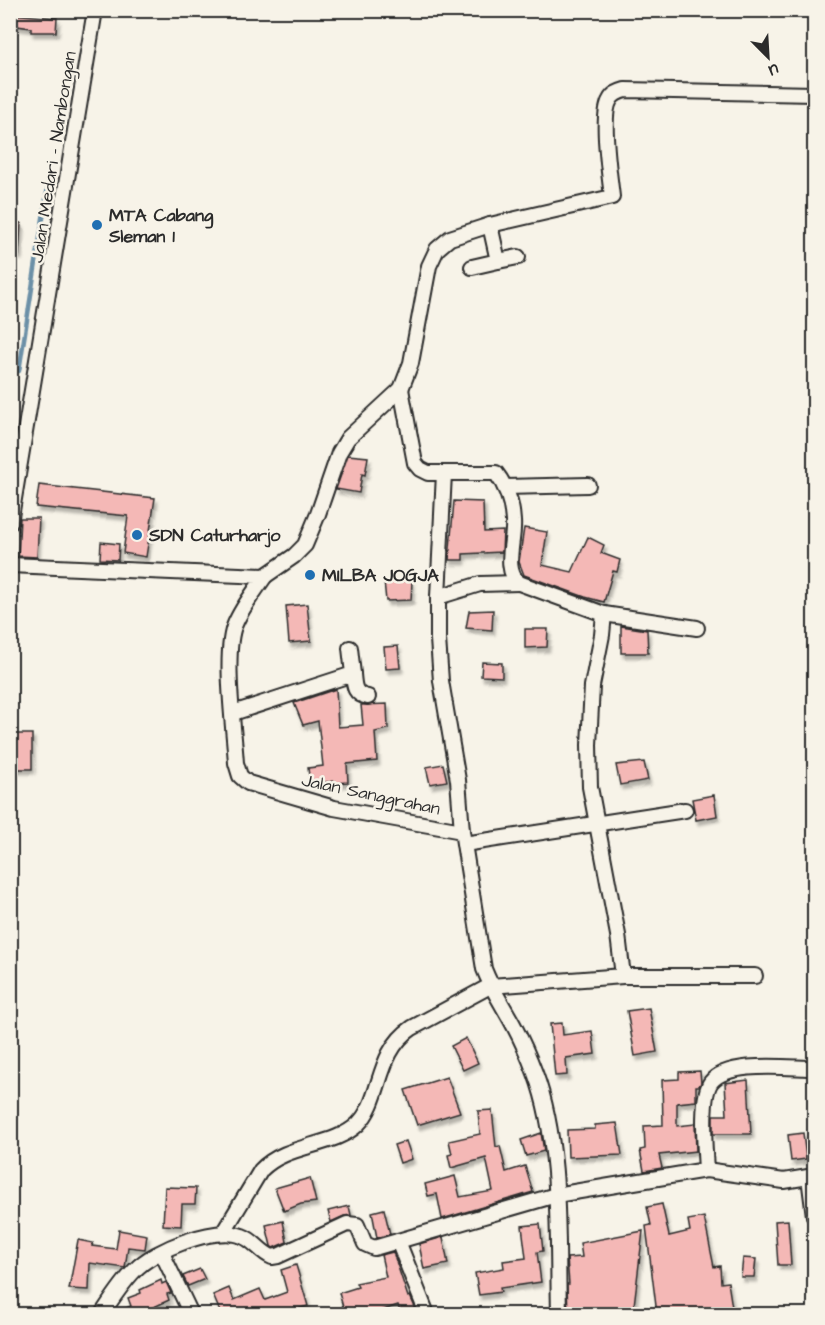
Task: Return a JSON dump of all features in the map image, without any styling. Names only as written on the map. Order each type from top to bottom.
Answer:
[{"type":"street","name":"Jalan Medari - Nambongan","points":[[10,523],[95,10]]},
{"type":"street","points":[[10,565],[265,576],[294,556],[305,545],[339,453],[348,438],[401,389],[411,363],[429,266],[437,249],[450,238],[490,225],[612,197],[606,108],[615,93],[625,90],[814,94]]},
{"type":"street","points":[[490,225],[498,261]]},
{"type":"street","points":[[471,267],[518,257]]},
{"type":"street","points":[[401,389],[415,462],[420,469],[429,473],[496,472],[505,488],[513,519],[510,567],[511,574],[519,583]]},
{"type":"street","points":[[444,473],[438,597],[441,681],[458,780],[463,838],[484,969],[490,986],[516,1029],[536,1074],[549,1121],[556,1195],[559,1314]]},
{"type":"street","points":[[505,488],[588,485]]},
{"type":"street","name":"Jalan Sanggrahan","points":[[265,576],[235,623],[230,639],[236,764],[240,776],[248,783],[334,808],[463,838],[598,825],[685,810]]},
{"type":"street","points":[[438,597],[480,584],[519,583],[604,614],[697,627]]},
{"type":"street","points":[[604,614],[592,686],[589,745],[590,786],[618,935],[623,976]]},
{"type":"street","points":[[350,648],[356,692],[368,697]]},
{"type":"street","points":[[233,713],[352,674]]},
{"type":"street","points":[[223,1233],[261,1170],[268,1164],[283,1155],[341,1135],[360,1123],[370,1105],[384,1063],[405,1033],[490,986],[623,976],[755,976]]},
{"type":"street","points":[[706,1170],[705,1104],[710,1083],[720,1074],[743,1069],[814,1068]]},
{"type":"street","points":[[102,1314],[120,1287],[137,1268],[162,1253],[198,1237],[223,1233],[241,1235],[272,1257],[347,1224],[357,1225],[365,1244],[374,1248],[556,1195],[706,1170],[784,1181],[812,1177],[814,1216]]},
{"type":"street","points":[[398,1241],[427,1314]]},
{"type":"street","points":[[162,1253],[191,1314]]},
{"type":"building","points":[[10,14],[57,18],[56,32],[31,32],[31,28],[10,25]]},
{"type":"building","points":[[10,222],[21,223],[19,255],[10,254]]},
{"type":"building","points":[[348,455],[368,457],[359,493],[336,489]]},
{"type":"building","name":"SDN Caturharjo","points":[[39,485],[155,498],[146,557],[123,553],[128,516],[36,507]]},
{"type":"building","points":[[454,501],[483,502],[484,532],[503,531],[502,552],[463,554],[463,560],[449,560]]},
{"type":"building","points":[[20,518],[39,518],[37,557],[18,556]]},
{"type":"building","points":[[524,528],[547,532],[542,565],[572,572],[588,537],[604,545],[601,553],[620,560],[617,572],[613,571],[604,602],[524,575],[519,562]]},
{"type":"building","name":"SDN Caturharjo","points":[[101,542],[119,544],[118,560],[100,559]]},
{"type":"building","points":[[384,581],[412,581],[411,600],[386,601]]},
{"type":"building","points":[[307,604],[311,641],[289,643],[286,606]]},
{"type":"building","points":[[493,610],[492,630],[466,628],[469,611]]},
{"type":"building","points":[[621,626],[647,630],[648,653],[621,653]]},
{"type":"building","points":[[525,629],[548,629],[547,647],[525,648]]},
{"type":"building","points":[[398,646],[400,668],[386,669],[384,647]]},
{"type":"building","points":[[482,662],[502,663],[502,677],[481,676]]},
{"type":"building","points":[[336,689],[338,727],[363,725],[361,705],[387,704],[388,729],[375,732],[377,761],[347,764],[348,782],[310,784],[308,768],[323,766],[318,721],[303,725],[294,703]]},
{"type":"building","points":[[10,734],[32,734],[32,769],[10,769]]},
{"type":"building","points":[[644,762],[648,780],[620,785],[616,765]]},
{"type":"building","points":[[443,764],[447,781],[430,784],[426,767]]},
{"type":"building","points":[[714,795],[717,816],[696,820],[692,799]]},
{"type":"building","points":[[649,1008],[657,1052],[635,1056],[627,1011]]},
{"type":"building","points":[[562,1023],[563,1035],[592,1031],[595,1054],[566,1058],[567,1075],[555,1076],[550,1024]]},
{"type":"building","points":[[466,1038],[478,1063],[463,1070],[451,1046]]},
{"type":"building","points":[[700,1071],[701,1083],[696,1086],[696,1101],[677,1103],[677,1126],[695,1124],[696,1151],[659,1155],[662,1168],[644,1171],[640,1150],[645,1149],[644,1126],[663,1125],[662,1080],[679,1079],[679,1072]]},
{"type":"building","points":[[447,1077],[460,1112],[417,1125],[405,1090]]},
{"type":"building","points":[[748,1080],[751,1134],[713,1134],[713,1115],[727,1115],[725,1083]]},
{"type":"building","points":[[492,1110],[496,1147],[500,1146],[506,1172],[525,1166],[533,1192],[442,1219],[437,1194],[428,1196],[425,1184],[455,1176],[460,1197],[493,1191],[486,1158],[451,1168],[448,1155],[452,1154],[449,1141],[480,1134],[478,1111]]},
{"type":"building","points":[[617,1123],[622,1155],[568,1157],[567,1130],[595,1129],[595,1125]]},
{"type":"building","points":[[541,1133],[544,1151],[526,1156],[521,1140]]},
{"type":"building","points":[[803,1133],[806,1159],[791,1161],[788,1135]]},
{"type":"building","points":[[406,1141],[412,1159],[400,1163],[394,1145]]},
{"type":"building","points":[[310,1178],[316,1202],[301,1204],[284,1211],[275,1188]]},
{"type":"building","points":[[165,1187],[196,1188],[195,1204],[182,1204],[181,1226],[163,1225]]},
{"type":"building","points":[[662,1204],[669,1236],[690,1231],[688,1220],[704,1217],[714,1267],[720,1266],[721,1283],[728,1282],[733,1314],[657,1314],[646,1226],[651,1225],[647,1207]]},
{"type":"building","points":[[349,1206],[351,1215],[331,1222],[328,1211]]},
{"type":"building","points":[[384,1209],[390,1234],[377,1238],[372,1212]]},
{"type":"building","points":[[788,1220],[791,1265],[778,1265],[775,1221]]},
{"type":"building","points":[[283,1221],[287,1242],[273,1248],[266,1225]]},
{"type":"building","points":[[540,1224],[543,1251],[537,1252],[541,1282],[500,1288],[501,1292],[479,1295],[475,1273],[504,1268],[503,1261],[526,1258],[522,1226]]},
{"type":"building","points":[[119,1230],[147,1235],[145,1249],[128,1247],[125,1268],[90,1263],[89,1290],[69,1289],[78,1240],[93,1243],[92,1246],[116,1249]]},
{"type":"building","points":[[643,1231],[633,1314],[568,1314],[567,1258],[582,1257],[580,1243]]},
{"type":"building","points":[[443,1237],[448,1264],[424,1269],[419,1244]]},
{"type":"building","points":[[393,1252],[408,1297],[410,1296],[418,1314],[401,1314],[398,1305],[372,1314],[345,1314],[339,1293],[358,1287],[356,1283],[386,1277],[381,1255]]},
{"type":"building","points":[[743,1258],[756,1259],[754,1277],[741,1277]]},
{"type":"building","points":[[296,1265],[308,1306],[279,1314],[221,1314],[213,1295],[229,1288],[234,1300],[260,1289],[265,1300],[287,1292],[281,1270]]},
{"type":"building","points":[[200,1269],[205,1279],[188,1286],[183,1276]]},
{"type":"building","points":[[161,1280],[162,1284],[166,1282],[171,1293],[167,1294],[169,1300],[139,1314],[112,1314],[131,1306],[128,1298],[141,1293],[140,1290]]},
{"type":"waterway","points":[[10,370],[19,371],[49,180]]},
{"type":"place","name":"MTA Cabang Sleman 1","points":[[97,225]]},
{"type":"place","name":"SDN Caturharjo","points":[[137,535]]},
{"type":"place","name":"MILBA JOGJA","points":[[310,575]]}]
